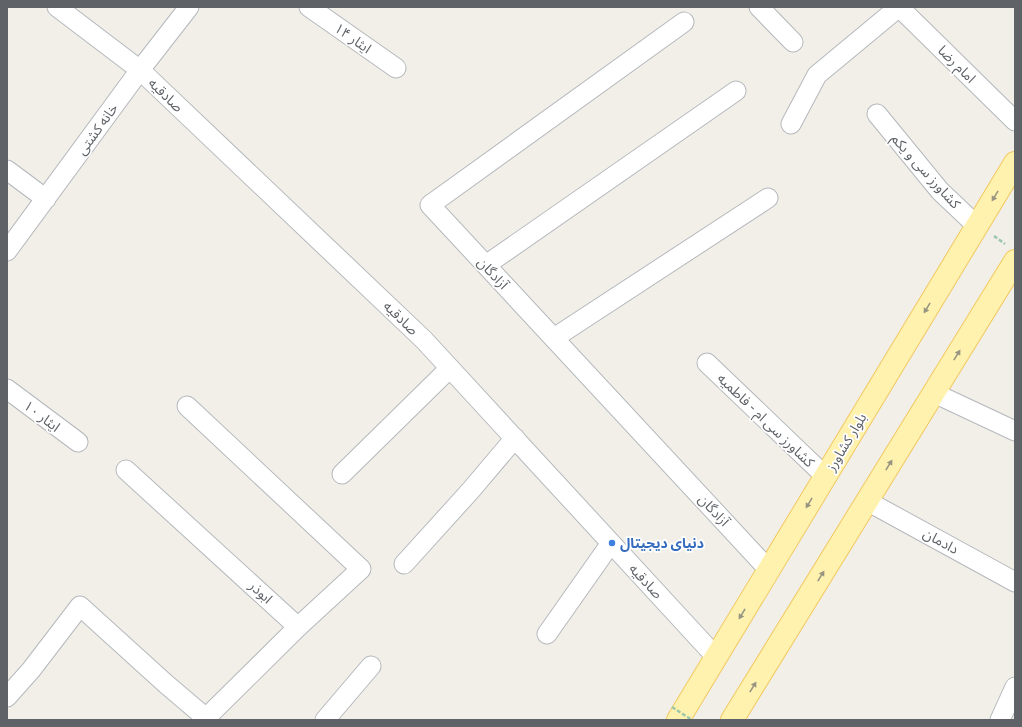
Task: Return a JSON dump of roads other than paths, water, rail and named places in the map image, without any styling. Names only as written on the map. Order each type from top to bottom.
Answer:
[{"type":"main road","name":"بلوار کشاورز","points":[[675,714],[716,657],[1015,163]]},
{"type":"main road","points":[[732,720],[1015,261]]},
{"type":"street","name":"صادقیه","points":[[57,7],[140,70],[424,340],[716,657]]},
{"type":"street","name":"خانه کشتی","points":[[7,251],[140,70],[189,7]]},
{"type":"street","name":"ایثار ۱۴","points":[[309,7],[396,68]]},
{"type":"street","points":[[759,7],[793,42]]},
{"type":"street","points":[[791,124],[817,75],[899,7]]},
{"type":"street","name":"امام رضا","points":[[899,7],[1015,121]]},
{"type":"street","name":"آزادگان","points":[[684,22],[430,205],[769,570]]},
{"type":"street","points":[[486,265],[736,91]]},
{"type":"street","name":"كشاورز سی و يكم","points":[[877,114],[940,191],[977,226]]},
{"type":"street","points":[[7,170],[46,199]]},
{"type":"street","points":[[554,338],[768,198]]},
{"type":"street","name":"کشاورز سی ام - فاطمیه","points":[[707,363],[825,476]]},
{"type":"street","points":[[342,474],[450,368]]},
{"type":"street","name":"ایثار ۱۰","points":[[7,389],[78,442]]},
{"type":"street","points":[[934,393],[1015,431]]},
{"type":"street","points":[[7,697],[31,670],[80,606],[206,719],[298,627],[361,569],[187,406]]},
{"type":"street","points":[[404,564],[471,490],[515,438]]},
{"type":"street","name":"ابوذر","points":[[126,470],[298,627]]},
{"type":"street","name":"دادمان","points":[[867,501],[1015,582]]},
{"type":"street","points":[[547,634],[611,542]]},
{"type":"street","points":[[325,720],[371,666]]},
{"type":"street","points":[[1000,720],[1015,687]]},
{"type":"place","name":"دنیای دیجیتال","points":[[612,543]]}]
